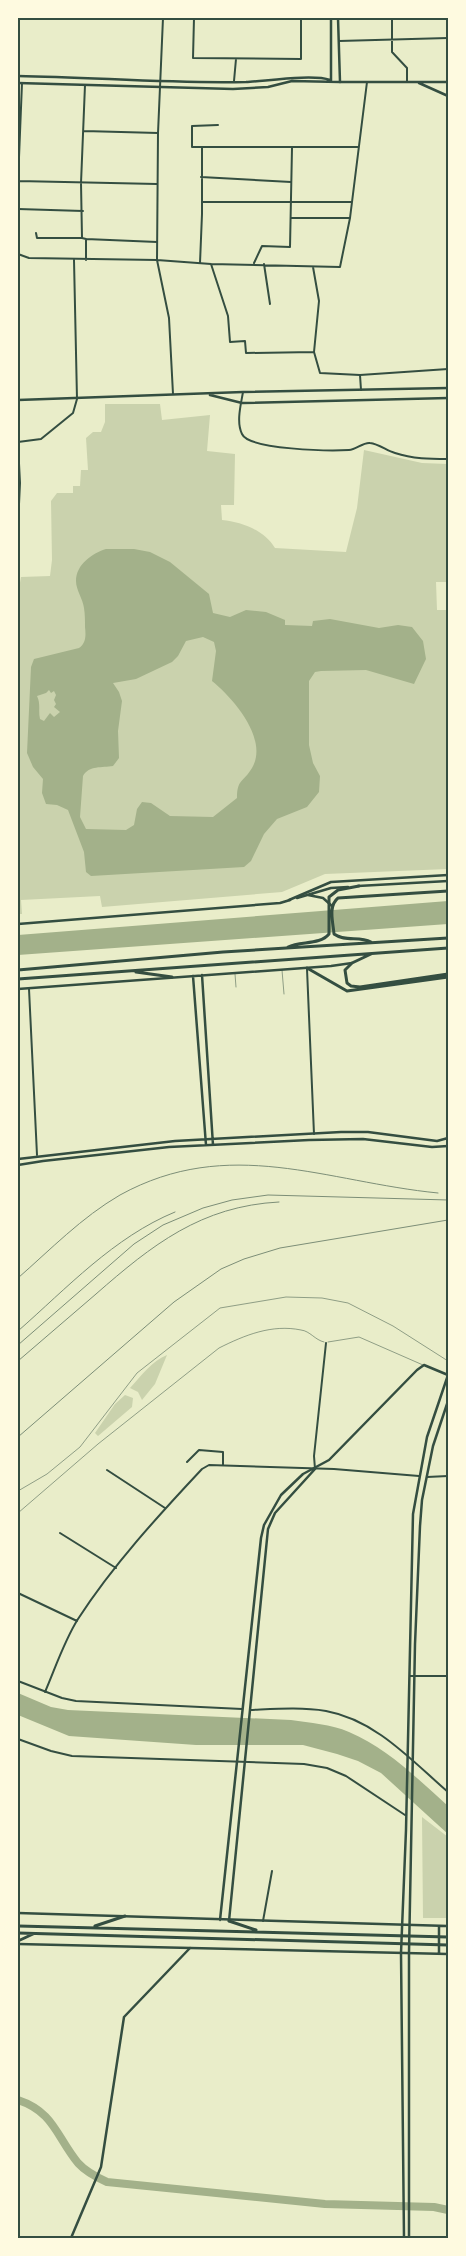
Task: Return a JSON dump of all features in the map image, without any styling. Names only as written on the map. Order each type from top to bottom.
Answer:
[{"type":"highway","points":[[359,886],[334,892],[328,900],[334,934],[343,938],[361,939],[372,943]]},
{"type":"highway","points":[[285,948],[297,943],[325,938],[329,934],[330,906],[338,898],[448,891]]},
{"type":"highway","points":[[18,970],[285,948],[448,938]]},
{"type":"highway","points":[[18,979],[448,948]]},
{"type":"highway","points":[[374,952],[352,963],[345,970],[347,983],[356,987],[448,975]]},
{"type":"highway","points":[[307,968],[347,991],[448,975]]},
{"type":"highway","points":[[130,971],[172,977]]},
{"type":"highway","points":[[92,1927],[125,1916]]},
{"type":"highway","points":[[228,1921],[259,1932]]},
{"type":"highway","points":[[18,1926],[448,1937]]},
{"type":"highway","points":[[18,1933],[448,1945]]},
{"type":"highway","points":[[18,1943],[33,1934]]},
{"type":"street","points":[[164,18],[158,133],[157,260],[168,318],[173,396]]},
{"type":"street","points":[[194,18],[193,58],[236,59],[301,59],[301,18]]},
{"type":"street","points":[[331,18],[331,81]]},
{"type":"street","points":[[338,18],[340,82]]},
{"type":"street","points":[[392,18],[392,52],[407,68],[408,82]]},
{"type":"street","points":[[339,41],[448,38]]},
{"type":"street","points":[[234,81],[236,59]]},
{"type":"street","points":[[18,76],[162,81],[289,79],[328,79],[331,81]]},
{"type":"street","points":[[18,83],[233,89],[268,87],[292,81],[448,82]]},
{"type":"street","points":[[18,254],[29,258],[74,260],[157,260],[212,264],[340,267],[350,218],[367,82]]},
{"type":"street","points":[[417,82],[448,96]]},
{"type":"street","points":[[22,84],[18,182],[157,184]]},
{"type":"street","points":[[82,238],[81,183],[85,84]]},
{"type":"street","points":[[218,125],[192,126],[192,147],[358,147]]},
{"type":"street","points":[[84,131],[158,133]]},
{"type":"street","points":[[200,263],[202,147]]},
{"type":"street","points":[[254,264],[262,246],[290,247],[292,148]]},
{"type":"street","points":[[201,177],[292,182]]},
{"type":"street","points":[[202,202],[352,202]]},
{"type":"street","points":[[18,209],[82,211]]},
{"type":"street","points":[[291,218],[350,218]]},
{"type":"street","points":[[36,233],[37,238],[157,242]]},
{"type":"street","points":[[86,239],[86,260]]},
{"type":"street","points":[[18,525],[20,483],[18,443],[40,439],[73,413],[77,399],[74,260]]},
{"type":"street","points":[[212,264],[228,316],[230,342],[245,341],[246,353],[314,352]]},
{"type":"street","points":[[264,264],[270,304]]},
{"type":"street","points":[[313,267],[319,301],[314,352],[320,373],[360,375],[448,369]]},
{"type":"street","points":[[360,375],[361,390]]},
{"type":"street","points":[[18,400],[173,396],[243,392],[448,388]]},
{"type":"street","points":[[243,392],[242,433],[247,440],[277,448],[323,450],[352,450],[358,446],[370,443],[396,453],[415,457],[448,459]]},
{"type":"street","points":[[206,394],[242,403],[448,398]]},
{"type":"street","points":[[289,900],[331,882],[448,875]]},
{"type":"street","points":[[18,924],[280,903],[332,888],[448,881]]},
{"type":"street","points":[[306,895],[328,900]]},
{"type":"street","points":[[18,990],[352,963]]},
{"type":"street","points":[[307,968],[314,1134]]},
{"type":"street","points":[[202,975],[213,1145]]},
{"type":"street","points":[[193,976],[206,1145]]},
{"type":"street","points":[[29,989],[37,1155]]},
{"type":"street","points":[[18,1158],[206,1139],[368,1132],[437,1141],[448,1138]]},
{"type":"street","points":[[18,1165],[104,1154],[206,1145],[346,1138],[432,1147],[448,1146]]},
{"type":"street","points":[[228,1921],[268,1528],[275,1513],[315,1469],[314,1456],[326,1343]]},
{"type":"street","points":[[220,1920],[236,1762],[264,1525],[281,1494],[302,1474],[315,1469],[329,1460],[424,1365],[448,1375],[427,1438],[413,1514],[401,1953],[404,2238]]},
{"type":"street","points":[[409,2238],[411,1813],[420,1526],[433,1446],[448,1401]]},
{"type":"street","points":[[187,1462],[199,1450],[223,1452],[223,1464]]},
{"type":"street","points":[[45,1692],[77,1621],[116,1568],[165,1508],[202,1469],[209,1465],[223,1464],[419,1476]]},
{"type":"street","points":[[107,1470],[165,1508]]},
{"type":"street","points":[[427,1477],[448,1476]]},
{"type":"street","points":[[60,1533],[116,1568]]},
{"type":"street","points":[[18,1592],[77,1621]]},
{"type":"street","points":[[410,1676],[448,1676]]},
{"type":"street","points":[[18,1681],[62,1698],[76,1701],[242,1710]]},
{"type":"street","points":[[249,1710],[326,1711],[351,1719],[397,1745],[448,1792]]},
{"type":"street","points":[[18,1739],[51,1751],[72,1756],[304,1764],[328,1768],[346,1776],[406,1815]]},
{"type":"street","points":[[263,1921],[272,1871]]},
{"type":"street","points":[[18,1913],[211,1918],[228,1921],[448,1926]]},
{"type":"street","points":[[439,1926],[439,1954]]},
{"type":"street","points":[[18,1943],[448,1954]]},
{"type":"street","points":[[71,2238],[101,2167],[124,2017],[190,1948]]},
{"type":"lane","points":[[282,969],[284,994]]},
{"type":"lane","points":[[235,973],[236,987]]},
{"type":"lane","points":[[18,1491],[47,1474],[80,1447],[137,1373],[176,1340],[220,1308],[286,1297],[322,1298],[348,1303],[393,1326],[448,1361]]},
{"type":"lane","points":[[18,1513],[98,1444],[219,1348],[241,1337],[271,1330],[304,1330],[318,1341],[326,1343],[359,1337],[424,1365]]},
{"type":"shaded area","points":[[105,404],[160,404],[162,420],[210,415],[207,451],[235,454],[234,505],[221,505],[222,520],[252,528],[265,536],[275,548],[346,552],[357,508],[364,450],[422,463],[448,464],[448,582],[436,582],[437,610],[448,610],[448,869],[325,874],[282,892],[102,907],[100,896],[21,900],[22,914],[18,914],[18,594],[21,577],[50,576],[52,560],[51,501],[57,493],[73,493],[73,486],[80,486],[81,470],[88,470],[86,438],[93,432],[101,432],[105,422]]},
{"type":"shaded area","points":[[106,549],[134,549],[150,552],[170,562],[209,594],[213,613],[230,617],[246,610],[266,612],[285,620],[285,625],[312,626],[313,621],[330,619],[379,628],[398,625],[412,627],[423,641],[426,659],[414,684],[366,670],[315,672],[309,681],[309,745],[313,763],[320,776],[319,792],[307,807],[277,819],[264,834],[251,861],[244,867],[91,876],[86,872],[84,852],[68,810],[57,805],[46,804],[42,793],[43,779],[33,767],[27,753],[31,667],[34,659],[79,648],[83,644],[85,613],[76,584],[77,575],[86,560]],"holes":[[[203,637],[214,642],[216,651],[212,681],[238,708],[252,732],[256,745],[256,757],[249,773],[239,784],[237,798],[213,817],[170,816],[151,803],[142,802],[137,809],[134,825],[126,830],[86,829],[80,817],[83,776],[89,770],[113,766],[119,758],[118,731],[122,701],[113,683],[136,679],[172,662],[178,656],[186,641]],[[49,690],[51,693],[54,691],[56,695],[54,707],[60,712],[54,717],[50,713],[44,721],[40,719],[37,696]]]},
{"type":"shaded area","points":[[448,901],[448,924],[18,955],[18,935]]},
{"type":"shaded area","points":[[167,1355],[155,1384],[142,1400],[138,1392],[130,1388],[152,1365]]},
{"type":"shaded area","points":[[125,1395],[133,1398],[132,1407],[98,1436],[95,1433],[115,1404]]},
{"type":"shaded area","points":[[18,1693],[51,1707],[68,1710],[291,1720],[342,1729],[389,1755],[448,1806],[448,1834],[381,1773],[358,1761],[337,1754],[303,1745],[196,1745],[69,1736],[18,1715]]},
{"type":"shaded area","points":[[422,1817],[448,1837],[448,1918],[423,1918]]},
{"type":"waterway","points":[[18,2100],[30,2105],[47,2118],[78,2163],[91,2174],[107,2182],[325,2204],[434,2207],[448,2210]]},
{"type":"railway","points":[[18,1278],[79,1224],[120,1195],[160,1177],[200,1168],[239,1165],[278,1167],[438,1193]]},
{"type":"railway","points":[[18,1345],[134,1244],[163,1225],[203,1208],[232,1200],[268,1195],[448,1200]]},
{"type":"railway","points":[[18,1361],[117,1276],[158,1244],[179,1231],[225,1211],[251,1205],[279,1202]]},
{"type":"railway","points":[[18,1331],[111,1249],[132,1235],[175,1212]]},
{"type":"railway","points":[[18,1437],[174,1302],[221,1269],[244,1259],[280,1248],[448,1220]]}]
